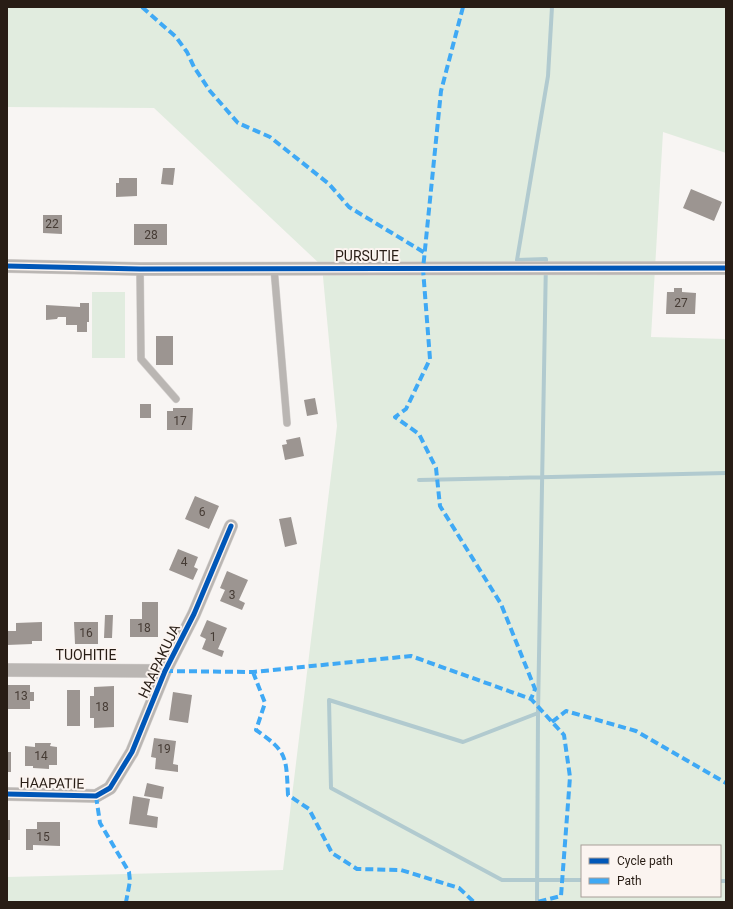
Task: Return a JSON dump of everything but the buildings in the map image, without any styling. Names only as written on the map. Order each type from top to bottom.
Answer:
[{"type":"street","name":"PURSUTIE","points":[[7,266],[140,269],[726,268]]},
{"type":"street","name":"HAAPAKUJA","points":[[96,796],[110,788],[132,752],[165,671],[194,614],[231,526]]},
{"type":"street","name":"TUOHITIE","points":[[7,670],[165,671]]},
{"type":"street","name":"HAAPATIE","points":[[7,794],[96,796]]},
{"type":"lane","points":[[274,268],[287,423]]},
{"type":"lane","points":[[140,269],[141,359],[176,399]]},
{"type":"shaded area","points":[[7,7],[726,7],[726,153],[663,132],[651,337],[726,339],[726,902],[7,902],[7,877],[283,870],[337,426],[322,266],[154,108],[7,107]]},
{"type":"shaded area","points":[[92,292],[125,292],[125,358],[92,358]]},
{"type":"waterway","points":[[552,7],[548,76],[517,260],[546,259],[538,713],[463,742],[329,700],[331,788],[502,880],[581,880]]},
{"type":"waterway","points":[[419,480],[726,473]]},
{"type":"waterway","points":[[537,902],[538,713]]},
{"type":"waterway","points":[[721,881],[726,881]]},
{"type":"marked path","points":[[142,7],[176,37],[187,52],[194,67],[210,91],[238,123],[270,137],[329,184],[349,207],[425,253]]},
{"type":"marked path","points":[[463,7],[441,91],[423,269],[430,359],[406,409],[395,417],[419,434],[436,468],[440,506],[501,604],[535,689],[531,699]]},
{"type":"marked path","points":[[165,671],[253,672],[411,656],[531,699],[564,735],[570,777],[561,896],[537,902]]},
{"type":"marked path","points":[[253,672],[265,703],[256,730],[280,750],[287,772],[288,795],[309,809],[332,853],[357,869],[401,870],[459,888],[474,902]]},
{"type":"marked path","points":[[552,722],[566,711],[636,731],[726,783]]},
{"type":"marked path","points":[[96,796],[100,823],[129,872],[130,881],[126,902]]},
{"type":"cycle path","points":[[7,266],[140,269],[726,268]]},
{"type":"cycle path","points":[[7,794],[96,796],[110,788],[132,752],[165,671],[194,614],[231,526]]}]
